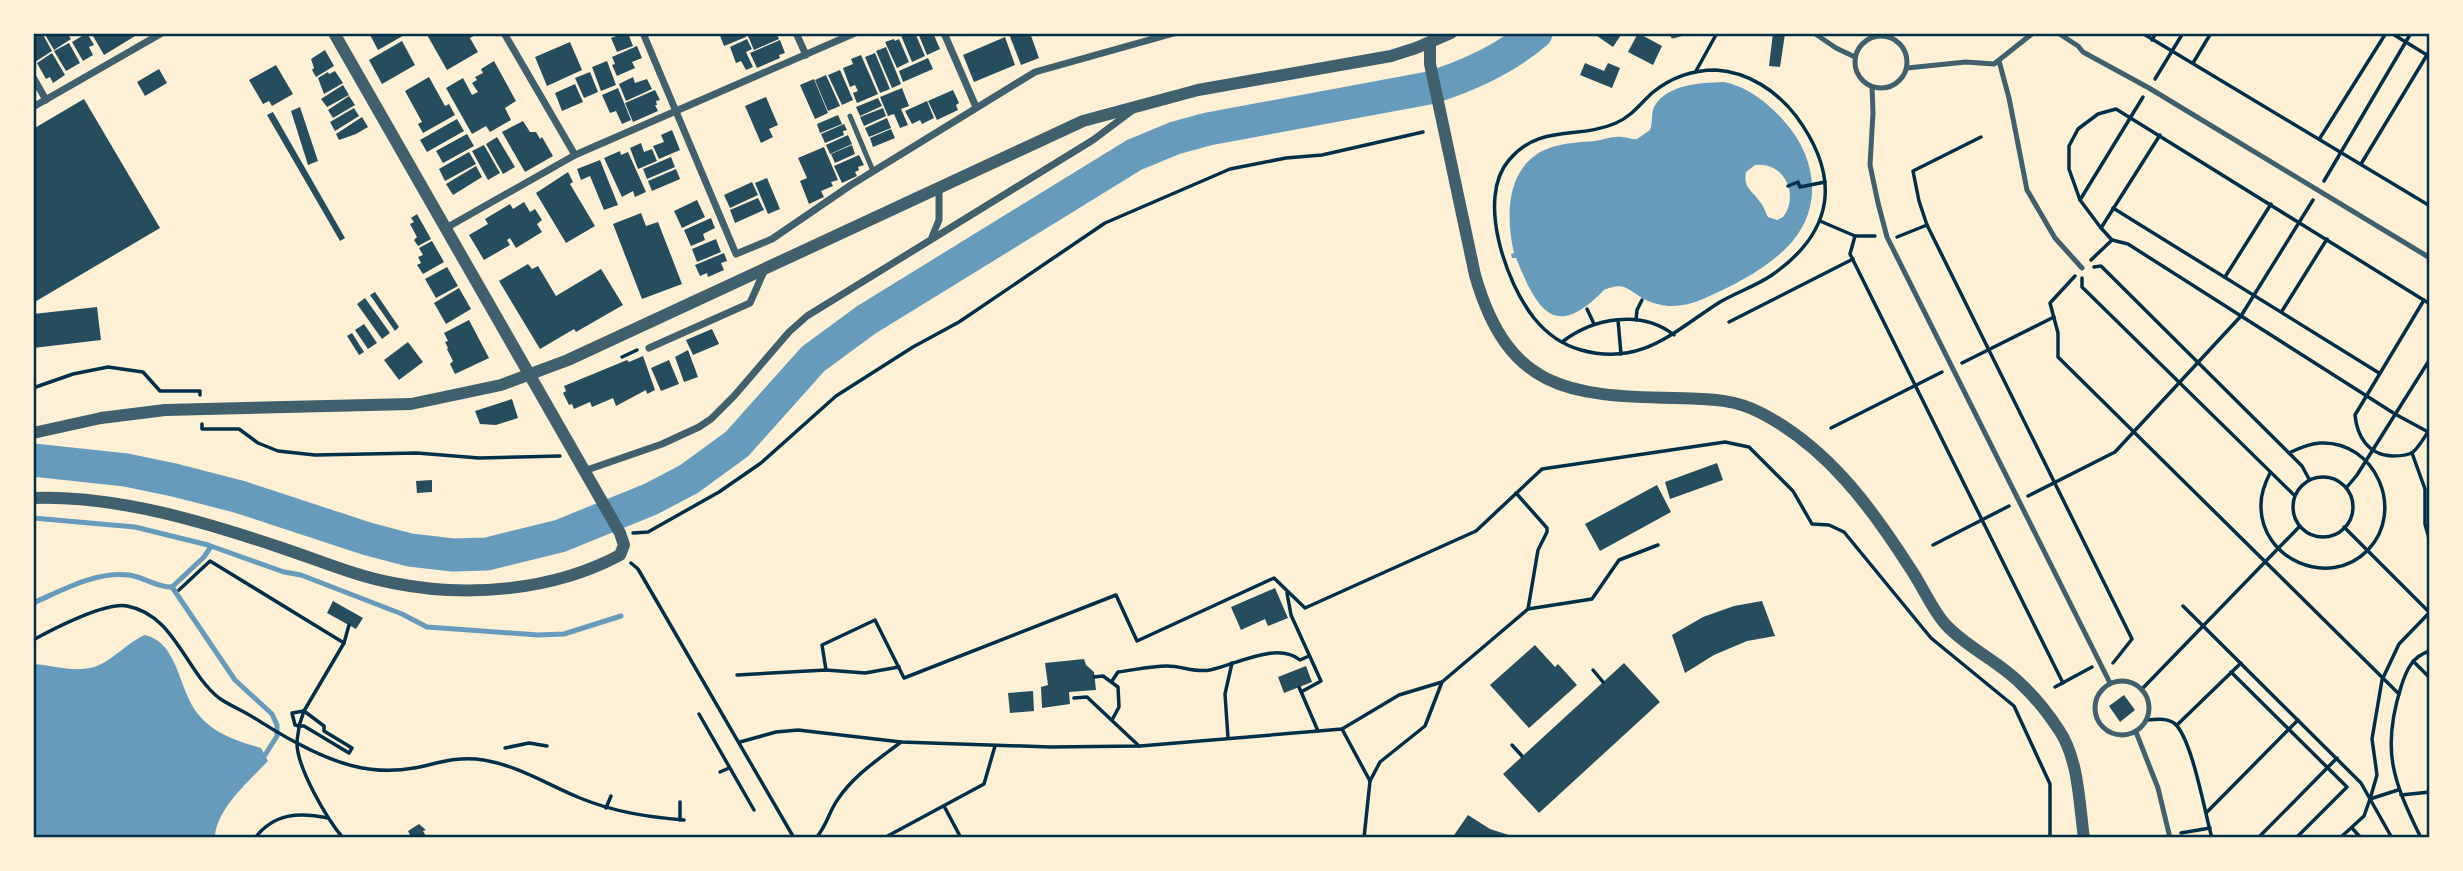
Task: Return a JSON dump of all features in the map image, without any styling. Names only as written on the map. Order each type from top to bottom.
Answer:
[{"type":"street","points":[[33,107],[162,33]]},
{"type":"street","points":[[33,498],[91,501],[171,515],[237,533],[366,576],[432,589],[486,590],[526,585],[567,576],[625,558],[626,533],[597,497],[334,33]]},
{"type":"street","points":[[504,33],[575,155]]},
{"type":"street","points":[[643,33],[736,254],[772,239],[873,171],[1035,72],[1174,33]]},
{"type":"street","points":[[796,33],[806,55]]},
{"type":"street","points":[[446,228],[575,155],[855,33]]},
{"type":"street","points":[[944,33],[976,107]]},
{"type":"street","points":[[33,433],[72,423],[164,410],[411,404],[501,384],[568,360],[1083,121],[1227,84],[1391,56],[1430,38],[1451,33]]},
{"type":"street","points":[[1430,38],[1430,64],[1458,202],[1482,297],[1494,327],[1510,349],[1539,375],[1575,391],[1617,396],[1715,399],[1745,405],[1788,429],[1826,460],[1868,506],[1946,626],[2022,685],[2060,732],[2074,766],[2084,838]]},
{"type":"street","points":[[33,77],[46,100]]},
{"type":"street","points":[[584,471],[662,444],[711,419],[789,332],[807,316],[1093,140],[1136,107]]},
{"type":"street","points":[[929,240],[937,227],[939,187]]},
{"type":"street","points":[[649,348],[750,303],[765,269]]},
{"type":"lane","points":[[1673,36],[1683,33]]},
{"type":"lane","points":[[1814,33],[1855,57]]},
{"type":"lane","points":[[1907,68],[1966,62],[1990,65],[2032,33]]},
{"type":"lane","points":[[2058,33],[2083,52],[2149,88],[2430,258]]},
{"type":"lane","points":[[1879,36],[1893,36],[1906,53],[1907,68],[1898,83],[1890,87],[1872,87],[1860,78],[1855,57],[1867,40],[1879,36]]},
{"type":"lane","points":[[1998,61],[2009,98],[2027,190],[2055,238],[2082,268]]},
{"type":"lane","points":[[1872,87],[1870,165],[1887,237],[2110,683]]},
{"type":"lane","points":[[850,116],[873,171]]},
{"type":"lane","points":[[2127,681],[2142,689],[2150,704],[2147,720],[2136,732],[2121,736],[2103,729],[2095,712],[2098,695],[2110,683],[2127,681]]},
{"type":"lane","points":[[2136,732],[2158,788],[2170,838]]},
{"type":"path","points":[[1696,71],[1717,33]]},
{"type":"path","points":[[2142,33],[2430,206]]},
{"type":"path","points":[[2152,40],[2156,33]]},
{"type":"path","points":[[2080,200],[2183,33]]},
{"type":"path","points":[[2193,63],[2211,33]]},
{"type":"path","points":[[2320,138],[2386,33]]},
{"type":"path","points":[[2361,164],[2428,53],[2391,33]]},
{"type":"path","points":[[2115,452],[2241,316],[2411,33]]},
{"type":"path","points":[[2425,33],[2430,37]]},
{"type":"path","points":[[1696,71],[1732,72],[1758,83],[1778,96],[1812,140],[1822,165],[1825,182],[1821,221],[1807,243],[1773,274],[1717,304],[1674,335],[1648,347],[1620,354],[1590,352],[1562,342],[1546,331],[1530,313],[1516,290],[1505,265],[1497,230],[1496,188],[1502,170],[1515,152],[1535,139],[1551,134],[1592,129],[1617,122],[1637,110],[1659,88],[1696,71]]},
{"type":"path","points":[[2424,300],[2379,373],[2366,395],[2355,415],[2363,441],[2384,456],[2412,453],[2429,431],[2395,414],[2366,395],[2127,244],[2112,240],[2080,200],[2068,169],[2069,146],[2078,129],[2098,114],[2116,109],[2299,221],[2327,239],[2424,300],[2430,304]]},
{"type":"path","points":[[626,533],[648,532],[719,492],[761,463],[811,416],[836,397],[912,347],[959,322],[1105,223],[1230,169],[1286,158],[1322,155],[1423,132]]},
{"type":"path","points":[[2101,228],[2160,135]]},
{"type":"path","points":[[1980,137],[1913,171],[1919,201],[1927,225],[2132,639],[2105,673]]},
{"type":"path","points":[[1788,186],[1798,182],[1800,187],[1825,182]]},
{"type":"path","points":[[2225,277],[2271,204]]},
{"type":"path","points":[[2113,208],[2379,373]]},
{"type":"path","points":[[1821,221],[1855,236],[1899,236],[1927,225]]},
{"type":"path","points":[[1855,236],[1850,254],[2063,683]]},
{"type":"path","points":[[2281,312],[2327,239]]},
{"type":"path","points":[[2112,240],[2050,303],[2058,333],[2058,357],[2399,694]]},
{"type":"path","points":[[1729,322],[1853,259]]},
{"type":"path","points":[[2082,268],[2101,266],[2302,466],[2309,479]]},
{"type":"path","points":[[2082,268],[2082,286],[2294,495]]},
{"type":"path","points":[[1636,320],[1642,300]]},
{"type":"path","points":[[1587,309],[1594,324]]},
{"type":"path","points":[[1832,428],[2054,317]]},
{"type":"path","points":[[1562,342],[1594,324],[1618,320],[1636,320],[1657,325],[1674,335]]},
{"type":"path","points":[[1618,320],[1620,354]]},
{"type":"path","points":[[2347,487],[2430,359]]},
{"type":"path","points":[[33,388],[73,374],[108,367],[143,372],[160,391],[200,391]]},
{"type":"path","points":[[202,429],[239,429],[258,443],[278,451],[315,454],[417,453],[492,458],[561,456]]},
{"type":"path","points":[[826,670],[822,645],[875,620],[904,678],[1116,595],[1137,641],[1274,578],[1305,608],[1475,531],[1542,469],[1725,442],[1749,447],[1793,491],[1812,524],[1829,525],[1844,532],[1931,638],[2014,706],[2050,784],[2050,838]]},
{"type":"path","points":[[2270,473],[2263,488],[2263,521],[2278,549],[2291,560],[2323,569],[2339,567],[2368,550],[2381,529],[2386,505],[2383,488],[2366,460],[2337,445],[2320,443],[2289,453]]},
{"type":"path","points":[[2412,453],[2424,489],[2430,542]]},
{"type":"path","points":[[2328,477],[2347,487],[2353,505],[2349,522],[2336,534],[2318,537],[2299,527],[2292,511],[2294,495],[2309,479],[2328,477]]},
{"type":"path","points":[[1516,493],[1547,527],[1548,532],[1536,558],[1528,609]]},
{"type":"path","points":[[2142,689],[2299,527]]},
{"type":"path","points":[[2340,838],[2364,816],[2377,775],[2372,738],[2382,680],[2399,643],[2430,612],[2344,527]]},
{"type":"path","points":[[740,742],[776,732],[798,730],[901,742],[995,746],[1140,746],[1342,729],[1399,695],[1442,682],[1528,609],[1592,599],[1619,559],[1658,545]]},
{"type":"path","points":[[625,558],[638,569],[793,838]]},
{"type":"path","points":[[179,590],[210,561],[344,643]]},
{"type":"path","points":[[1287,591],[1291,615],[1321,681],[1300,690],[1318,731]]},
{"type":"path","points":[[33,640],[62,625],[112,607],[127,606],[159,620],[218,697],[297,743],[349,766],[383,772],[459,758],[488,761],[512,767],[606,808],[682,820],[680,802]]},
{"type":"path","points":[[2183,606],[2361,783],[2390,837]]},
{"type":"path","points":[[343,838],[328,818],[299,757],[297,743],[304,710],[344,643],[349,625]]},
{"type":"path","points":[[2421,838],[2399,790],[2392,763],[2390,733],[2406,671],[2413,661],[2430,651]]},
{"type":"path","points":[[1112,681],[1118,672],[1168,666],[1209,671],[1249,657],[1282,653],[1294,655],[1300,660],[1309,656]]},
{"type":"path","points":[[2413,661],[2430,678]]},
{"type":"path","points":[[1228,738],[1225,694],[1231,663]]},
{"type":"path","points":[[2055,687],[2100,663]]},
{"type":"path","points":[[2177,725],[2241,663]]},
{"type":"path","points":[[737,675],[826,670],[865,673],[900,667]]},
{"type":"path","points":[[1593,670],[1603,682]]},
{"type":"path","points":[[2231,672],[2347,787],[2296,838]]},
{"type":"path","points":[[1094,677],[1103,676],[1118,687],[1119,707],[1112,720]]},
{"type":"path","points":[[1364,838],[1370,781],[1380,762],[1425,726],[1442,682]]},
{"type":"path","points":[[1073,698],[1087,697],[1140,746]]},
{"type":"path","points":[[304,710],[324,726],[324,731],[352,748],[349,754],[309,730],[295,725],[292,713],[304,710]]},
{"type":"path","points":[[699,714],[754,810]]},
{"type":"path","points":[[309,730],[315,720]]},
{"type":"path","points":[[2147,720],[2169,720],[2177,725],[2197,775],[2212,838]]},
{"type":"path","points":[[2206,813],[2298,720]]},
{"type":"path","points":[[1342,729],[1370,781]]},
{"type":"path","points":[[816,838],[844,791],[864,771],[901,742]]},
{"type":"path","points":[[505,748],[529,743],[547,746]]},
{"type":"path","points":[[1512,745],[1522,756]]},
{"type":"path","points":[[884,838],[984,785],[995,746]]},
{"type":"path","points":[[2258,838],[2337,758]]},
{"type":"path","points":[[720,772],[729,768]]},
{"type":"path","points":[[2370,799],[2399,790]]},
{"type":"path","points":[[2401,796],[2430,792]]},
{"type":"path","points":[[606,808],[611,796]]},
{"type":"path","points":[[944,806],[961,838]]},
{"type":"path","points":[[255,838],[267,825],[283,817],[304,814],[328,818]]},
{"type":"path","points":[[2352,828],[2361,838]]},
{"type":"water","points":[[1723,82],[1749,91],[1771,108],[1784,121],[1805,153],[1812,188],[1810,206],[1805,222],[1795,238],[1781,253],[1754,273],[1695,302],[1680,306],[1657,304],[1619,286],[1604,290],[1587,306],[1572,314],[1560,316],[1549,313],[1532,292],[1516,258],[1512,258],[1511,254],[1514,253],[1510,222],[1512,191],[1525,164],[1552,147],[1615,137],[1637,139],[1650,130],[1654,107],[1667,94],[1694,84]],"holes":[[[1755,165],[1765,165],[1781,174],[1789,190],[1788,208],[1783,217],[1777,220],[1768,217],[1763,205],[1746,182],[1746,172]]]},
{"type":"water","points":[[145,635],[165,647],[177,668],[191,704],[204,721],[226,736],[261,748],[268,761],[227,806],[215,838],[33,838],[33,664],[71,669],[94,667]]},
{"type":"building","points":[[33,33],[42,33],[52,51],[35,62]]},
{"type":"building","points":[[44,33],[67,33],[71,39],[54,50]]},
{"type":"building","points":[[87,33],[94,45],[89,47],[93,55],[83,61],[72,42]]},
{"type":"building","points":[[97,33],[140,33],[104,55],[93,36]]},
{"type":"building","points":[[369,33],[408,33],[378,50]]},
{"type":"building","points":[[426,33],[479,33],[470,38],[478,52],[447,70]]},
{"type":"building","points":[[628,33],[633,46],[617,52],[611,38]]},
{"type":"building","points":[[719,33],[744,33],[746,37],[724,46]]},
{"type":"building","points":[[753,33],[776,33],[779,39],[754,50],[748,36]]},
{"type":"building","points":[[900,33],[915,33],[925,56],[912,62]]},
{"type":"building","points":[[918,33],[933,33],[940,49],[927,55]]},
{"type":"building","points":[[1030,33],[1039,58],[1021,65],[1009,34]]},
{"type":"building","points":[[1599,33],[1621,35],[1613,47],[1597,36]]},
{"type":"building","points":[[1638,33],[1662,46],[1653,65],[1628,52]]},
{"type":"building","points":[[1773,33],[1785,34],[1780,67],[1769,66]]},
{"type":"building","points":[[1005,37],[1015,65],[974,82],[963,55]]},
{"type":"building","points":[[747,39],[752,49],[746,52],[753,67],[746,70],[741,61],[736,63],[730,47]]},
{"type":"building","points":[[899,39],[909,62],[897,68],[885,42]]},
{"type":"building","points":[[780,40],[785,53],[757,68],[750,53]]},
{"type":"building","points":[[402,41],[415,65],[382,84],[369,60]]},
{"type":"building","points":[[570,42],[582,70],[547,86],[535,57]]},
{"type":"building","points":[[69,43],[80,63],[66,71],[54,51]]},
{"type":"building","points":[[637,46],[642,58],[632,62],[635,68],[617,76],[612,57]]},
{"type":"building","points":[[886,47],[901,84],[892,88],[876,51]]},
{"type":"building","points":[[325,50],[334,66],[316,77],[311,59]]},
{"type":"building","points":[[52,53],[65,75],[53,83],[50,77],[46,79],[37,63]]},
{"type":"building","points":[[875,53],[890,89],[880,93],[865,57]]},
{"type":"building","points":[[861,55],[878,94],[857,103],[853,93],[858,91],[855,85],[850,87],[843,68],[853,64],[851,59]]},
{"type":"building","points":[[928,58],[933,69],[903,82],[899,71]]},
{"type":"building","points":[[494,61],[516,101],[505,108],[511,120],[490,132],[486,126],[472,134],[446,88],[463,78],[472,95],[478,92],[472,83],[477,80],[475,77],[483,73],[481,69]]},
{"type":"building","points":[[607,61],[616,85],[601,91],[592,67]]},
{"type":"building","points":[[1585,63],[1604,71],[1608,63],[1620,68],[1612,88],[1580,75]]},
{"type":"building","points":[[276,65],[293,94],[272,106],[269,101],[263,104],[249,80]]},
{"type":"building","points":[[159,69],[167,83],[145,96],[137,82]]},
{"type":"building","points":[[840,70],[853,100],[842,105],[828,75]]},
{"type":"building","points":[[335,71],[343,83],[324,94],[318,78]]},
{"type":"building","points":[[590,72],[598,92],[584,98],[575,78]]},
{"type":"building","points":[[826,75],[840,106],[828,111],[815,80]]},
{"type":"building","points":[[429,77],[445,106],[449,104],[455,115],[423,133],[418,124],[422,122],[405,91]]},
{"type":"building","points":[[633,77],[635,83],[647,79],[652,89],[626,101],[619,84]]},
{"type":"building","points":[[814,79],[828,113],[815,119],[800,85]]},
{"type":"building","points":[[575,84],[583,102],[562,111],[555,93]]},
{"type":"building","points":[[343,85],[349,95],[327,107],[321,99]]},
{"type":"building","points":[[618,88],[631,120],[622,124],[616,111],[610,113],[602,95]]},
{"type":"building","points":[[902,88],[909,106],[901,109],[908,125],[900,128],[894,114],[888,116],[880,97]]},
{"type":"building","points":[[655,90],[660,100],[656,101],[655,105],[658,111],[633,122],[625,103]]},
{"type":"building","points":[[953,90],[959,103],[956,105],[958,110],[937,120],[928,101]]},
{"type":"building","points":[[349,96],[355,105],[333,118],[328,110]]},
{"type":"building","points":[[766,97],[778,125],[769,129],[773,137],[761,143],[745,106]]},
{"type":"building","points":[[878,98],[882,106],[860,116],[856,107]]},
{"type":"building","points":[[84,99],[160,228],[33,303],[33,129]]},
{"type":"building","points":[[927,101],[934,118],[922,124],[920,120],[912,124],[905,111]]},
{"type":"building","points":[[300,107],[318,161],[308,165],[291,111]]},
{"type":"building","points":[[354,108],[359,116],[335,131],[330,122]]},
{"type":"building","points":[[883,108],[886,116],[864,126],[860,117]]},
{"type":"building","points":[[273,112],[345,238],[340,241],[267,115]]},
{"type":"building","points":[[838,115],[842,124],[820,133],[817,124]]},
{"type":"building","points":[[362,117],[368,127],[339,140],[336,134]]},
{"type":"building","points":[[887,118],[891,128],[869,137],[865,128]]},
{"type":"building","points":[[457,119],[464,131],[427,152],[420,140]]},
{"type":"building","points":[[523,121],[530,132],[536,132],[540,139],[542,137],[553,156],[525,172],[502,132]]},
{"type":"building","points":[[844,124],[847,130],[843,131],[844,135],[825,143],[821,134]]},
{"type":"building","points":[[891,129],[895,138],[873,147],[870,138]]},
{"type":"building","points":[[672,130],[680,150],[659,159],[653,146],[664,142],[661,135]]},
{"type":"building","points":[[467,134],[474,146],[443,163],[436,151]]},
{"type":"building","points":[[848,135],[852,144],[830,154],[826,145]]},
{"type":"building","points":[[497,137],[515,167],[503,174],[486,144]]},
{"type":"building","points":[[641,143],[644,152],[652,149],[657,161],[638,169],[630,148]]},
{"type":"building","points":[[484,145],[500,173],[488,180],[472,151]]},
{"type":"building","points":[[852,145],[855,154],[835,163],[831,154]]},
{"type":"building","points":[[824,147],[838,180],[831,182],[833,186],[821,191],[824,197],[809,204],[800,181],[807,178],[798,158]]},
{"type":"building","points":[[620,151],[621,155],[628,152],[646,192],[635,197],[633,191],[622,197],[604,158]]},
{"type":"building","points":[[469,152],[476,164],[445,181],[439,169]]},
{"type":"building","points":[[859,155],[864,165],[858,167],[859,170],[855,172],[857,176],[842,183],[834,166]]},
{"type":"building","points":[[671,157],[675,167],[647,179],[643,169]]},
{"type":"building","points":[[600,160],[618,205],[604,210],[590,176],[581,180],[577,169]]},
{"type":"building","points":[[476,166],[482,177],[453,195],[446,184]]},
{"type":"building","points":[[676,169],[680,179],[652,191],[648,181]]},
{"type":"building","points":[[568,172],[573,182],[570,184],[595,226],[566,243],[536,193]]},
{"type":"building","points":[[767,178],[780,209],[768,214],[755,183]]},
{"type":"building","points":[[752,182],[758,195],[730,208],[724,195]]},
{"type":"building","points":[[758,198],[764,210],[735,223],[730,210]]},
{"type":"building","points":[[697,200],[705,217],[682,228],[674,211]]},
{"type":"building","points":[[524,202],[530,212],[535,209],[542,220],[537,224],[542,232],[516,248],[510,238],[507,240],[510,245],[484,260],[469,235],[488,224],[485,219],[510,204],[513,209]]},
{"type":"building","points":[[641,213],[646,226],[658,222],[682,284],[642,299],[613,224]]},
{"type":"building","points":[[417,214],[431,239],[418,246],[414,240],[417,237],[410,224],[414,222],[411,218]]},
{"type":"building","points":[[711,218],[715,228],[703,234],[705,240],[691,246],[684,230]]},
{"type":"building","points":[[716,239],[721,252],[697,262],[692,249]]},
{"type":"building","points":[[432,241],[444,262],[423,274],[417,265],[421,263],[418,257],[423,255],[419,248]]},
{"type":"building","points":[[724,253],[727,261],[721,263],[724,270],[708,277],[707,273],[700,276],[695,265]]},
{"type":"building","points":[[528,264],[532,269],[538,266],[556,296],[601,269],[623,305],[540,349],[499,281]]},
{"type":"building","points":[[447,267],[458,286],[436,298],[425,279]]},
{"type":"building","points":[[459,288],[471,309],[446,324],[434,303]]},
{"type":"building","points":[[375,292],[399,327],[395,331],[370,295]]},
{"type":"building","points":[[365,298],[390,333],[382,339],[357,304]]},
{"type":"building","points":[[97,307],[101,340],[33,348],[33,314]]},
{"type":"building","points":[[469,320],[489,358],[455,374],[450,364],[453,361],[444,333]]},
{"type":"building","points":[[364,324],[377,343],[368,349],[355,330]]},
{"type":"building","points":[[712,329],[719,344],[693,355],[686,340]]},
{"type":"building","points":[[352,333],[364,352],[359,355],[347,336]]},
{"type":"building","points":[[408,342],[423,362],[399,380],[384,360]]},
{"type":"building","points":[[688,350],[698,377],[684,382],[675,357]]},
{"type":"building","points":[[643,356],[655,390],[647,394],[646,390],[616,406],[613,398],[592,407],[590,402],[574,409],[572,404],[569,405],[563,393],[566,391],[564,386]]},
{"type":"building","points":[[669,360],[679,384],[661,391],[651,368]]},
{"type":"building","points":[[512,399],[518,418],[496,425],[480,424],[475,411]]},
{"type":"building","points":[[1717,463],[1723,480],[1670,499],[1665,482]]},
{"type":"building","points":[[432,480],[432,492],[417,493],[416,481]]},
{"type":"building","points":[[1657,485],[1671,512],[1600,551],[1585,524]]},
{"type":"building","points":[[1275,588],[1288,618],[1268,626],[1265,619],[1241,630],[1231,607]]},
{"type":"building","points":[[333,601],[363,618],[356,629],[327,613]]},
{"type":"building","points":[[1762,601],[1775,636],[1747,641],[1714,655],[1685,673],[1672,635],[1703,617],[1734,606]]},
{"type":"building","points":[[1535,645],[1555,667],[1558,664],[1577,685],[1529,728],[1490,685]]},
{"type":"building","points":[[1084,659],[1094,672],[1096,690],[1069,692],[1070,704],[1042,708],[1041,687],[1048,685],[1045,663]]},
{"type":"building","points":[[1624,663],[1660,702],[1539,813],[1503,774]]},
{"type":"building","points":[[1306,666],[1312,682],[1284,693],[1278,677]]},
{"type":"building","points":[[1033,691],[1034,711],[1010,713],[1008,693]]},
{"type":"building","points":[[2124,695],[2135,710],[2120,722],[2109,706]]},
{"type":"building","points":[[1468,815],[1490,829],[1509,835],[1507,838],[1452,838]]},
{"type":"building","points":[[419,824],[426,830],[423,831],[426,836],[406,838],[410,835],[408,831]]},
{"type":"waterway","points":[[33,460],[126,470],[174,480],[240,497],[410,550],[453,555],[487,554],[560,536],[651,499],[689,479],[737,444],[813,359],[866,320],[1134,155],[1175,138],[1208,129],[1429,88],[1485,66],[1536,33]]},
{"type":"waterway","points":[[33,518],[135,527],[208,545],[284,572],[301,575],[402,614],[427,627],[538,635],[564,634],[621,616]]},
{"type":"waterway","points":[[210,548],[172,587],[235,680],[272,714],[277,725],[277,736],[265,755]]},
{"type":"waterway","points":[[33,603],[104,576],[129,575],[172,587]]}]
